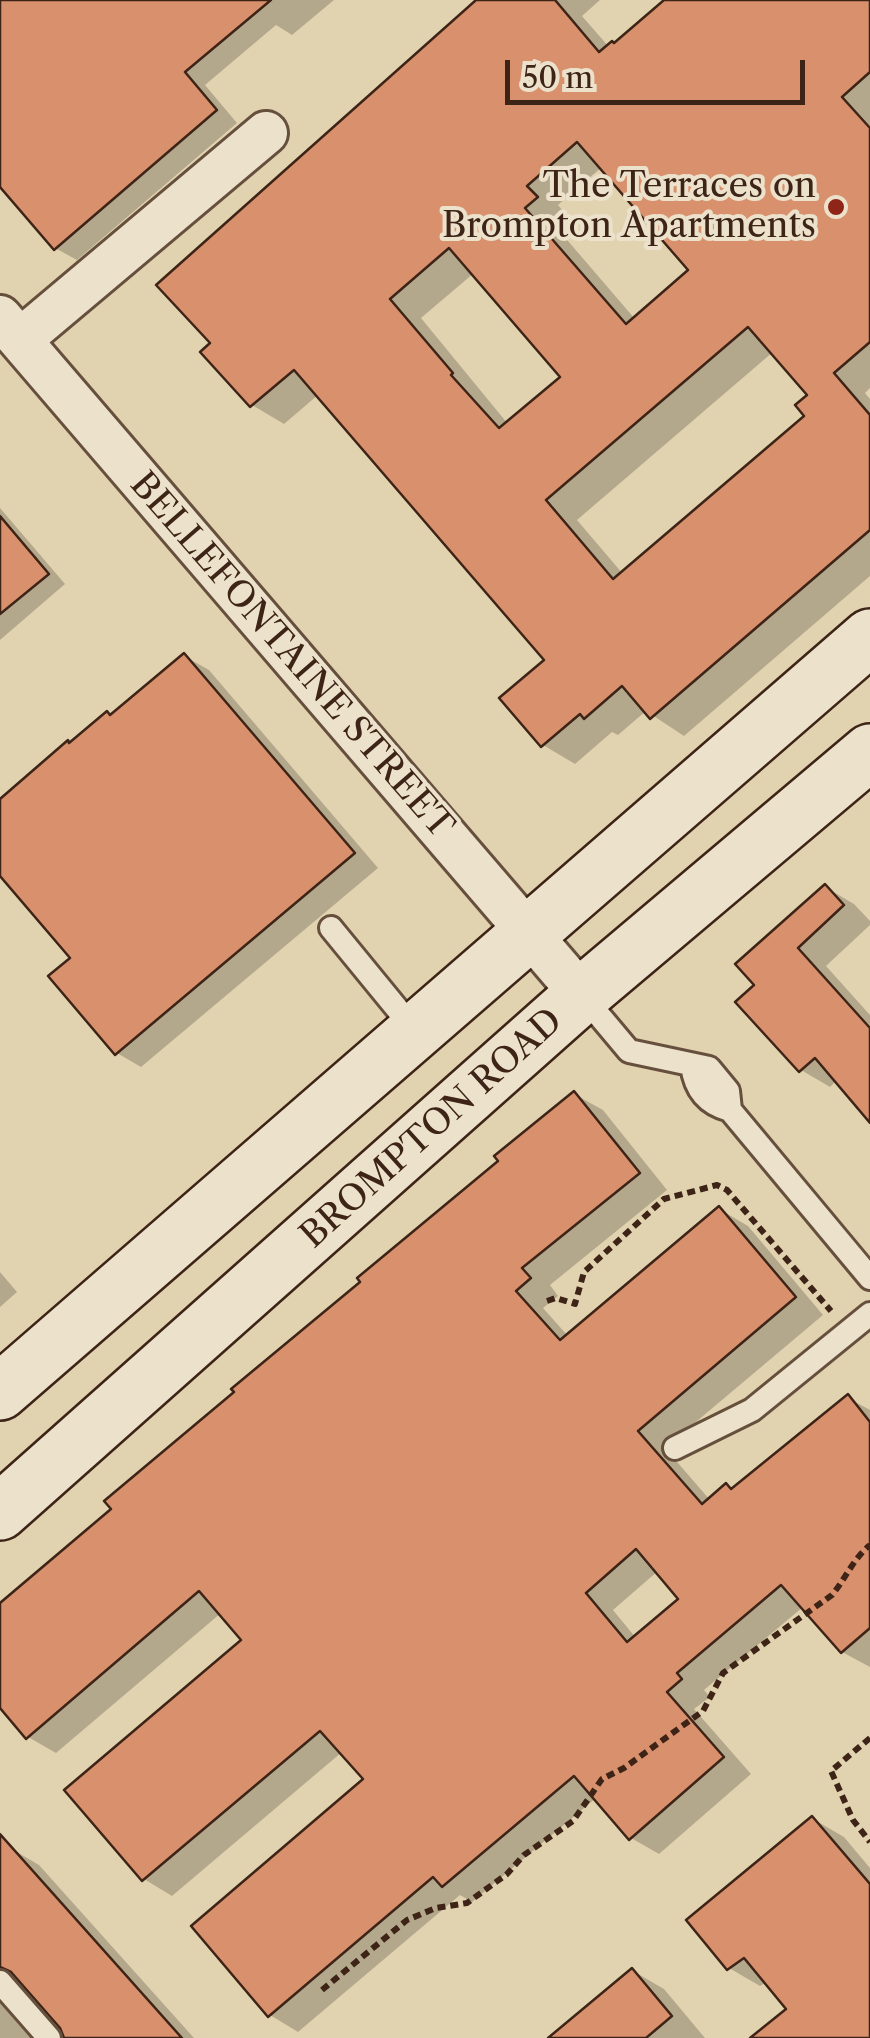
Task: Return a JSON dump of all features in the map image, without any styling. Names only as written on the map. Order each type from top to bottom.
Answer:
[{"type":"street","points":[[10,328],[266,133]]},
{"type":"street","name":"BELLEFONTAINE STREET","points":[[10,328],[582,995]]},
{"type":"street","points":[[0,1392],[870,638]]},
{"type":"street","name":"BROMPTON ROAD","points":[[0,1512],[582,995],[870,752]]},
{"type":"lane","points":[[331,928],[416,1033]]},
{"type":"lane","points":[[582,995],[629,1051],[692,1065],[695,1084],[714,1106],[730,1110],[870,1278]]},
{"type":"lane","points":[[674,1448],[752,1410],[870,1314]]},
{"type":"lane","points":[[0,1982],[48,2038]]},
{"type":"path","points":[[547,1301],[556,1298],[575,1304],[584,1272],[664,1199],[718,1185],[848,1332]]},
{"type":"path","points":[[322,1990],[406,1920],[436,1908],[467,1903],[538,1845],[568,1826],[602,1778],[624,1768],[703,1711],[723,1674],[832,1595],[853,1561],[870,1545]]},
{"type":"path","points":[[870,1738],[830,1771],[853,1820],[870,1842]]},
{"type":"building","points":[[0,0],[271,0],[185,72],[217,110],[54,250],[0,187]]},
{"type":"building","points":[[476,0],[555,0],[599,52],[664,0],[870,0],[870,72],[842,97],[870,128],[870,342],[834,373],[870,415],[870,530],[650,719],[622,686],[584,719],[580,714],[541,747],[499,698],[544,660],[294,370],[250,407],[200,352],[210,343],[156,285]],"holes":[[[577,142],[688,270],[626,324],[525,208],[538,197],[527,186]],[[449,248],[560,377],[499,428],[390,299]],[[748,327],[807,395],[795,405],[804,416],[613,579],[546,500]]]},
{"type":"building","points":[[0,516],[49,574],[0,614]]},
{"type":"building","points":[[184,653],[355,853],[115,1055],[48,976],[70,958],[0,876],[0,799],[68,740],[69,743],[107,711],[110,715]]},
{"type":"building","points":[[825,884],[844,905],[798,948],[870,1028],[870,1123],[815,1058],[799,1072],[735,1002],[754,985],[735,964]]},
{"type":"building","points":[[574,1091],[640,1173],[522,1268],[531,1278],[516,1291],[560,1340],[719,1206],[796,1297],[638,1431],[702,1504],[726,1483],[731,1489],[848,1394],[870,1422],[870,1628],[841,1653],[781,1585],[677,1673],[682,1679],[667,1692],[724,1757],[629,1840],[574,1776],[442,1887],[433,1877],[268,2017],[191,1926],[363,1779],[320,1731],[142,1881],[64,1790],[241,1640],[199,1591],[26,1739],[0,1708],[0,1603],[111,1509],[104,1501],[360,1282],[357,1278],[498,1161],[494,1156]],"holes":[[[636,1549],[678,1599],[627,1642],[586,1593]]]},
{"type":"building","points":[[812,1816],[870,1884],[870,2038],[750,2038],[786,2009],[744,1958],[727,1970],[686,1920]]},
{"type":"building","points":[[0,1834],[182,2038],[64,2038],[60,2028],[11,1972],[0,1967]]},
{"type":"building","points":[[632,1968],[672,2016],[646,2038],[548,2038]]},
{"type":"place","name":"The Terraces on Brompton Apartments","points":[[836,207]]}]
